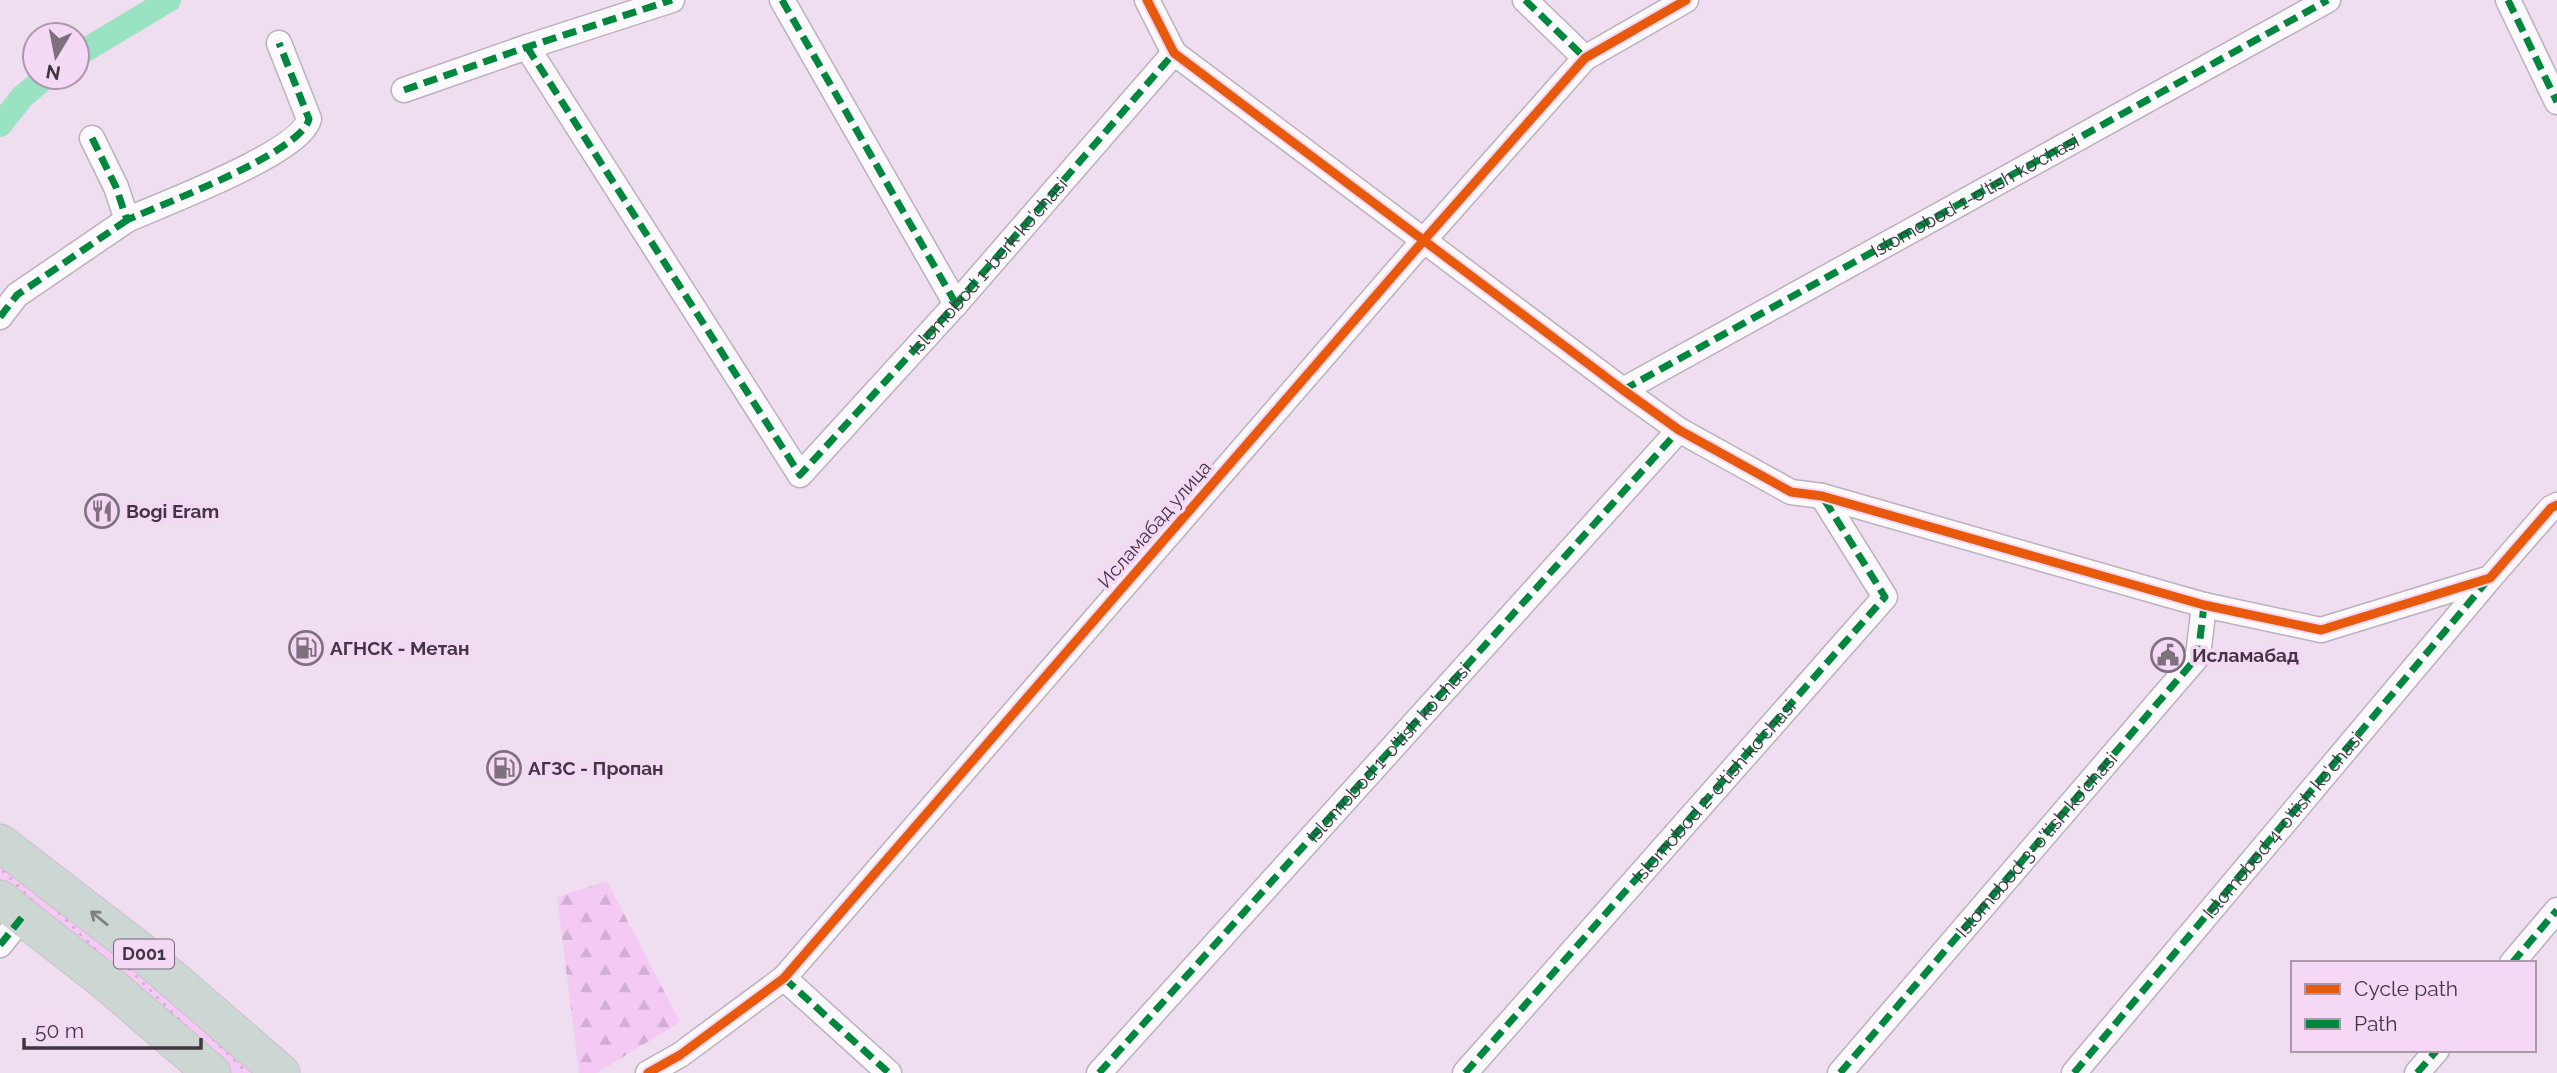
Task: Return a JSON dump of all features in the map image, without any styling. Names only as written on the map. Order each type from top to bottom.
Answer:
[{"type":"highway","name":"D001","points":[[0,843],[139,950],[281,1073]]},
{"type":"highway","name":"D001","points":[[12,908],[106,982],[212,1073]]},
{"type":"street","points":[[404,90],[672,0]]},
{"type":"street","points":[[782,0],[956,304]]},
{"type":"street","points":[[1147,0],[1174,53],[1679,430],[1791,492],[1822,496],[2204,605],[2322,631],[2490,578]]},
{"type":"street","points":[[1525,0],[1585,58]]},
{"type":"street","name":"Исламабад улица","points":[[648,1073],[680,1055],[784,978],[1585,58],[1686,0]]},
{"type":"street","name":"Islomobod 1-o'tish ko'chasi","points":[[1623,390],[2328,0]]},
{"type":"street","points":[[2508,0],[2557,102]]},
{"type":"street","points":[[0,317],[18,295],[127,220],[257,162],[303,132],[309,119],[279,43]]},
{"type":"street","name":"Islomobod 1-berk ko'chasi","points":[[527,47],[800,475],[956,304],[1174,53]]},
{"type":"street","points":[[92,138],[116,187],[127,220]]},
{"type":"street","name":"Islomobod 1-o'tish ko'chasi","points":[[1099,1073],[1679,430]]},
{"type":"street","name":"Islomobod 2-o'tish ko'chasi","points":[[1465,1073],[1885,597],[1822,496]]},
{"type":"street","name":"Islomobod 4-o'tish ko'chasi","points":[[2074,1073],[2490,578],[2551,508],[2557,505]]},
{"type":"street","name":"Islomobod 3-o'tish ko'chasi","points":[[1840,1073],[2198,656],[2204,605]]},
{"type":"street","points":[[0,945],[12,908]]},
{"type":"street","points":[[2514,961],[2557,910]]},
{"type":"street","points":[[784,978],[889,1073]]},
{"type":"street","points":[[2417,1073],[2435,1052]]},
{"type":"green space","points":[[0,863],[131,965],[252,1073],[232,1073],[0,879]]},
{"type":"green space","points":[[607,881],[680,1022],[597,1073],[579,1073],[557,897]]},
{"type":"waterway","points":[[91,47],[169,0]]},
{"type":"waterway","points":[[0,125],[29,91]]},
{"type":"marked path","points":[[404,90],[672,0]]},
{"type":"marked path","points":[[782,0],[956,304]]},
{"type":"marked path","points":[[1525,0],[1585,58]]},
{"type":"marked path","points":[[1623,390],[2328,0]]},
{"type":"marked path","points":[[2508,0],[2557,102]]},
{"type":"marked path","points":[[92,138],[116,187],[127,220],[257,162],[282,147],[300,132],[309,119],[279,43]]},
{"type":"marked path","points":[[527,47],[800,475],[956,304],[1174,53]]},
{"type":"marked path","points":[[0,317],[17,295],[127,220]]},
{"type":"marked path","points":[[1099,1073],[1679,430]]},
{"type":"marked path","points":[[1465,1073],[1885,597],[1822,496]]},
{"type":"marked path","points":[[2074,1073],[2488,580]]},
{"type":"marked path","points":[[1840,1073],[2198,656],[2204,605]]},
{"type":"marked path","points":[[2514,961],[2557,910]]},
{"type":"marked path","points":[[0,945],[23,916]]},
{"type":"marked path","points":[[784,978],[889,1073]]},
{"type":"marked path","points":[[2417,1073],[2435,1052]]},
{"type":"cycle path","points":[[1147,0],[1174,53],[1679,430],[1791,492],[1822,496],[2204,605],[2321,630],[2490,578],[2551,508],[2557,505]]},
{"type":"cycle path","points":[[648,1073],[680,1055],[784,978],[1585,58],[1686,0]]},
{"type":"place","name":"Bogi Eram","points":[[102,511]]},
{"type":"place","name":"АГНСК - Метан","points":[[306,648]]},
{"type":"place","name":"Исламабад","points":[[2168,655]]},
{"type":"place","name":"АГЗС - Пропан","points":[[504,768]]}]
